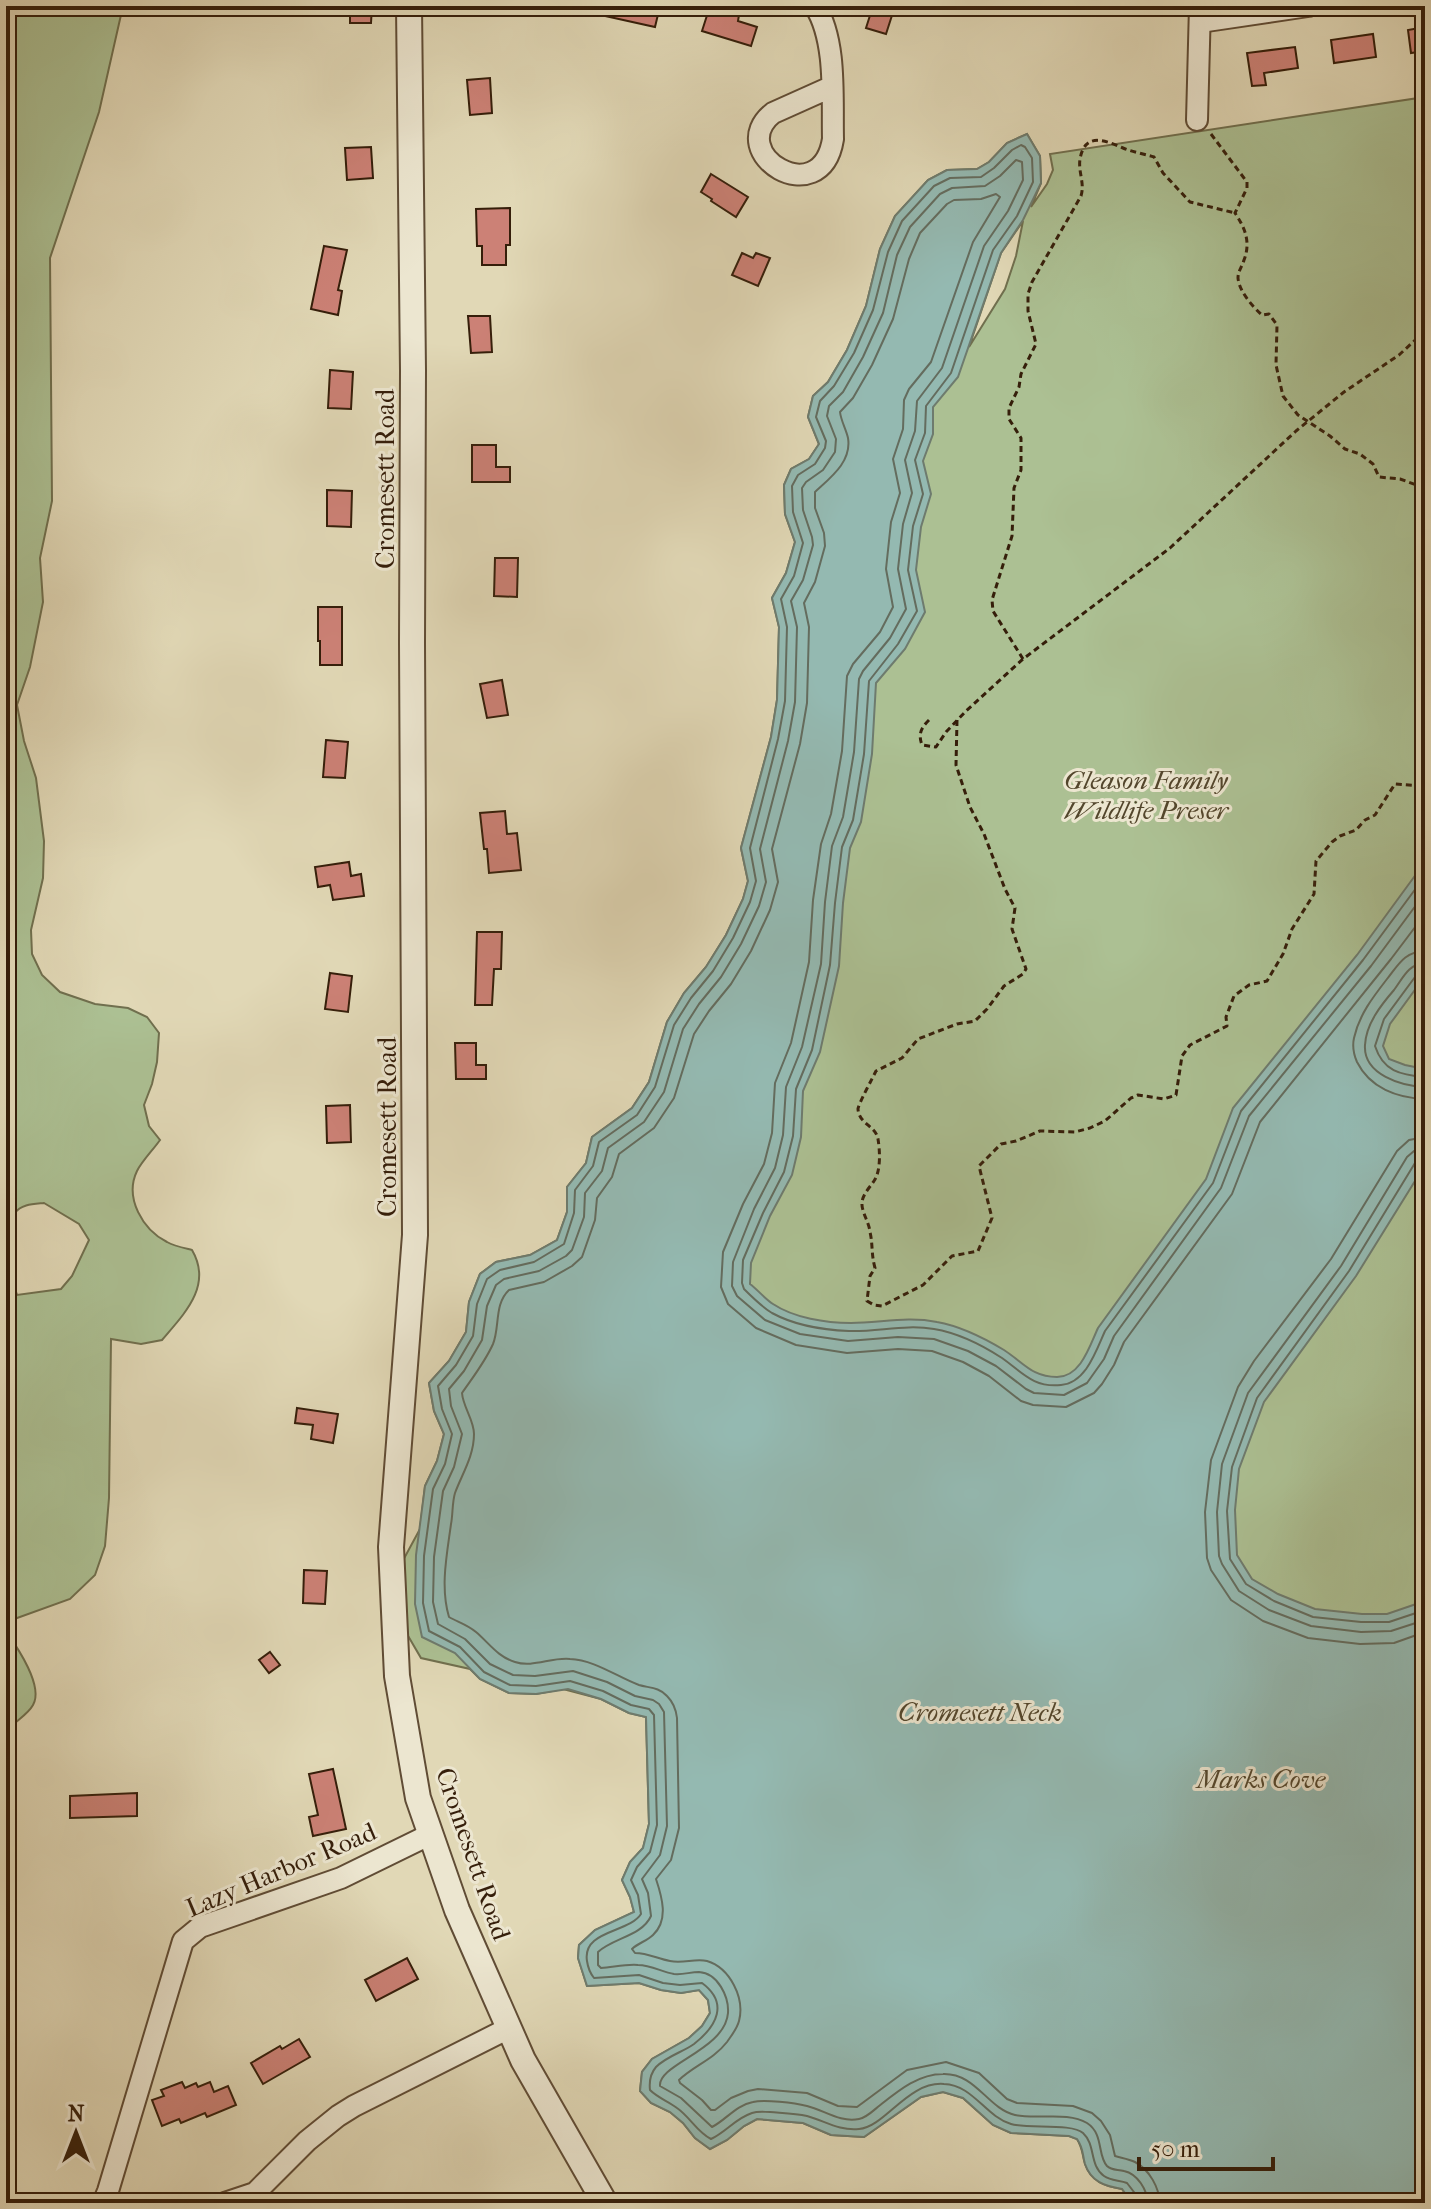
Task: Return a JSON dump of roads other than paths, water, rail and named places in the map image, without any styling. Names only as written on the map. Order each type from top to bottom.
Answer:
[{"type":"street","name":"Cromesett Road","points":[[409,6],[415,1235],[391,1547],[397,1676],[418,1798],[457,1910],[523,2060],[605,2203]]},
{"type":"street","points":[[815,6],[828,37],[831,87],[833,139],[831,149],[826,160],[804,174],[792,175],[770,164],[759,142],[760,130],[766,119],[831,87]]},
{"type":"street","points":[[1197,120],[1200,14],[1308,6]]},
{"type":"street","name":"Lazy Harbor Road","points":[[103,2203],[183,1941],[200,1927],[341,1878],[431,1834]]},
{"type":"street","points":[[225,2203],[255,2193],[307,2141],[338,2116],[509,2028]]},
{"type":"water","points":[[1027,134],[1040,156],[1041,183],[1023,220],[1001,253],[958,377],[933,407],[933,434],[923,461],[931,494],[921,527],[916,570],[925,612],[905,649],[876,683],[872,754],[861,822],[850,848],[839,966],[820,1052],[803,1091],[801,1137],[792,1175],[770,1216],[751,1263],[750,1284],[773,1304],[800,1316],[841,1323],[937,1322],[980,1337],[1041,1375],[1057,1377],[1072,1372],[1084,1359],[1098,1328],[1206,1179],[1233,1108],[1357,955],[1425,862],[1425,976],[1390,1024],[1383,1046],[1389,1059],[1425,1069],[1425,1160],[1356,1276],[1264,1402],[1239,1469],[1235,1510],[1237,1555],[1252,1579],[1278,1594],[1315,1609],[1362,1614],[1387,1614],[1425,1601],[1425,2203],[1132,2203],[1122,2189],[1104,2185],[1091,2175],[1077,2139],[1011,2133],[993,2125],[963,2098],[943,2092],[921,2097],[864,2137],[831,2135],[803,2123],[757,2119],[710,2149],[670,2112],[651,2103],[640,2091],[642,2072],[652,2059],[689,2038],[702,2026],[710,2013],[708,2000],[699,1990],[681,1993],[639,1983],[587,1986],[578,1958],[579,1945],[595,1930],[634,1912],[622,1880],[630,1862],[643,1848],[649,1824],[646,1717],[568,1689],[536,1694],[509,1693],[480,1679],[455,1653],[422,1637],[415,1604],[416,1555],[425,1486],[437,1461],[444,1434],[434,1411],[429,1383],[449,1361],[466,1332],[469,1302],[480,1274],[496,1262],[530,1255],[557,1240],[567,1212],[567,1187],[586,1163],[592,1137],[632,1108],[649,1082],[667,1022],[726,935],[743,899],[748,881],[741,848],[771,737],[777,700],[779,627],[772,598],[786,573],[795,542],[785,514],[784,485],[791,469],[809,459],[819,444],[808,417],[813,396],[828,382],[847,350],[866,306],[880,249],[895,216],[928,180],[947,170],[977,169],[989,162],[1007,143]]},
{"type":"park label","name":"Gleason Family Wildlife Preser","points":[[1146,795]]},
{"type":"park label","name":"Cromesett Neck","points":[[980,1712]]},
{"type":"park label","name":"Marks Cove","points":[[1261,1779]]}]
